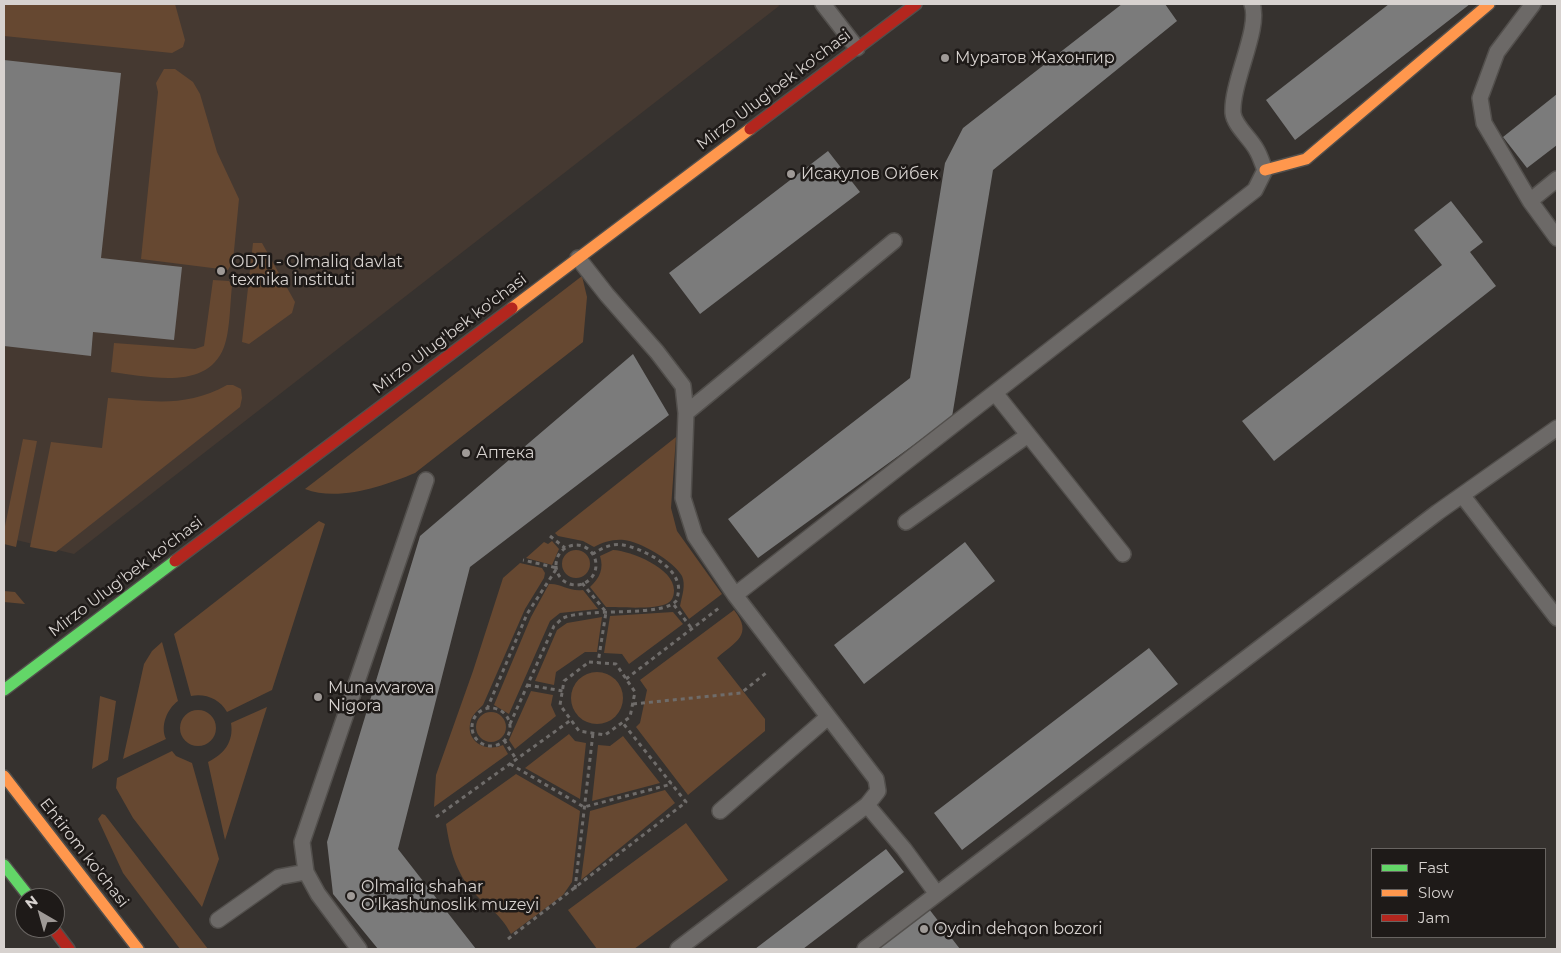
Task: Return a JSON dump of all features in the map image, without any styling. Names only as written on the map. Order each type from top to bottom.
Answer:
[{"type":"main road","name":"Mirzo Ulug'bek ko'chasi","points":[[4,690],[916,4]]},
{"type":"main road","points":[[1265,170],[1306,159],[1490,4]]},
{"type":"main road","name":"Ehtirom ko'chasi","points":[[4,776],[138,949]]},
{"type":"main road","points":[[4,865],[22,888]]},
{"type":"main road","points":[[61,938],[69,949]]},
{"type":"lane","points":[[823,4],[857,48]]},
{"type":"lane","points":[[736,595],[1256,190],[1265,170],[1256,149],[1233,116],[1233,97],[1250,32],[1254,8],[1252,4]]},
{"type":"lane","points":[[1534,4],[1497,52],[1480,98],[1484,123],[1530,200],[1557,238]]},
{"type":"lane","points":[[1530,200],[1557,179]]},
{"type":"lane","points":[[686,413],[894,241]]},
{"type":"lane","points":[[578,258],[683,386],[686,413],[683,498],[695,536],[736,595],[878,783],[878,791],[867,805],[678,949]]},
{"type":"lane","points":[[995,393],[1123,554]]},
{"type":"lane","points":[[864,949],[1462,495],[1557,428]]},
{"type":"lane","points":[[906,522],[1028,435]]},
{"type":"lane","points":[[359,949],[318,894],[306,872],[302,842],[426,480]]},
{"type":"lane","points":[[1462,495],[1557,618]]},
{"type":"lane","points":[[720,811],[828,717]]},
{"type":"lane","points":[[867,805],[904,849],[937,894]]},
{"type":"lane","points":[[218,920],[279,877],[306,872]]},
{"type":"path","points":[[550,536],[565,548]]},
{"type":"path","points":[[577,544],[593,554],[596,566],[591,578],[582,584],[565,582],[557,568],[557,558],[565,548],[577,544]]},
{"type":"path","points":[[557,568],[527,614],[487,709],[475,717],[473,730],[475,736],[484,745],[491,746],[504,740],[509,733],[510,724],[554,626],[563,618],[606,612],[667,609],[674,605],[677,600],[679,588],[677,579],[670,569],[654,558],[622,545],[611,546],[593,554]]},
{"type":"path","points":[[523,560],[557,568]]},
{"type":"path","points":[[582,584],[606,612],[598,662]]},
{"type":"path","points":[[626,679],[736,595]]},
{"type":"path","points":[[674,605],[692,629]]},
{"type":"path","points":[[589,662],[598,662],[616,664],[635,692],[630,717],[605,735],[580,732],[560,705],[564,681],[589,662]]},
{"type":"path","points":[[633,704],[741,693],[766,673]]},
{"type":"path","points":[[527,685],[563,692]]},
{"type":"path","points":[[487,709],[502,712],[510,724]]},
{"type":"path","points":[[436,817],[571,720]]},
{"type":"path","points":[[508,939],[686,802],[622,722]]},
{"type":"path","points":[[575,889],[593,734]]},
{"type":"path","points":[[504,740],[516,759]]},
{"type":"path","points":[[510,764],[584,807],[672,784]]},
{"type":"shaded area","name":"ODTI - Olmaliq davlat texnika instituti","points":[[4,4],[778,4],[779,6],[74,554],[4,537]]},
{"type":"shaded area","points":[[4,4],[175,4],[185,40],[183,47],[172,53],[4,36]]},
{"type":"shaded area","points":[[164,69],[175,69],[193,82],[200,94],[217,152],[239,199],[233,261],[228,270],[141,259],[158,92],[156,83]]},
{"type":"shaded area","points":[[253,243],[262,243],[295,302],[292,313],[249,344],[242,342]]},
{"type":"shaded area","points":[[582,276],[587,297],[583,342],[415,473],[361,491],[332,494],[318,493],[305,489]]},
{"type":"shaded area","points":[[213,280],[229,281],[232,286],[226,341],[216,361],[204,370],[190,376],[175,378],[158,378],[111,372],[114,343],[195,349],[204,346]]},
{"type":"shaded area","points":[[227,385],[233,385],[241,389],[240,407],[56,552],[30,547],[51,442],[102,448],[108,398],[154,401],[183,400],[212,392]]},
{"type":"shaded area","points":[[676,437],[671,508],[677,531],[722,594],[689,619],[680,606],[684,587],[682,576],[664,558],[630,541],[612,540],[594,547],[583,541],[558,536],[555,533]]},
{"type":"shaded area","points":[[23,439],[37,441],[16,547],[4,544],[4,531]]},
{"type":"shaded area","points":[[319,521],[325,524],[272,690],[227,712],[224,707],[212,698],[202,695],[191,696],[174,634]]},
{"type":"shaded area","points":[[552,541],[559,549],[552,565],[526,558],[544,542],[548,544]]},
{"type":"shaded area","points":[[576,550],[586,554],[590,564],[586,574],[576,578],[566,574],[562,564],[566,554]]},
{"type":"shaded area","points":[[613,550],[640,557],[659,568],[672,582],[674,592],[671,600],[656,607],[606,607],[590,587],[600,573],[602,565],[600,556]]},
{"type":"shaded area","points":[[520,563],[542,568],[545,573],[544,578],[525,609],[483,705],[473,716],[470,727],[471,734],[478,743],[490,747],[503,745],[508,754],[434,807],[436,775],[473,671],[503,578]]},
{"type":"shaded area","points":[[549,584],[573,590],[583,590],[598,609],[560,613],[550,621],[509,714],[494,705],[531,617]]},
{"type":"shaded area","points":[[4,591],[15,592],[25,604],[4,602]]},
{"type":"shaded area","points":[[734,610],[740,619],[742,632],[736,642],[717,658],[765,719],[765,731],[688,795],[636,727],[640,723],[647,690],[640,680]]},
{"type":"shaded area","points":[[673,612],[683,624],[629,664],[622,654],[604,653],[610,616]]},
{"type":"shaded area","points":[[602,617],[597,652],[585,652],[556,672],[554,685],[535,681],[557,630],[567,623]]},
{"type":"shaded area","points":[[162,642],[178,701],[171,708],[164,723],[166,739],[123,759],[144,664],[152,651]]},
{"type":"shaded area","points":[[597,672],[607,674],[615,680],[621,688],[623,698],[621,708],[615,716],[607,722],[597,724],[587,722],[579,716],[573,708],[571,698],[573,688],[579,680],[587,674]]},
{"type":"shaded area","points":[[531,691],[553,695],[551,705],[556,716],[515,749],[509,740]]},
{"type":"shaded area","points":[[100,696],[116,701],[108,760],[92,769]]},
{"type":"shaded area","points":[[267,707],[225,840],[208,762],[227,747],[232,730],[231,723]]},
{"type":"shaded area","points":[[198,710],[205,711],[211,715],[215,721],[215,735],[211,741],[205,745],[198,746],[191,745],[185,741],[181,735],[180,728],[181,721],[185,715],[191,711]]},
{"type":"shaded area","points":[[491,712],[497,713],[505,721],[505,733],[497,741],[491,742],[485,741],[477,733],[476,727],[477,721],[485,713]]},
{"type":"shaded area","points":[[569,734],[575,741],[586,743],[580,799],[525,768]]},
{"type":"shaded area","points":[[623,736],[660,783],[592,801],[598,745],[610,746]]},
{"type":"shaded area","points":[[172,751],[176,756],[192,763],[219,859],[202,907],[133,818],[116,788],[117,778]]},
{"type":"shaded area","points":[[516,774],[580,811],[572,882],[563,895],[511,934],[503,921],[474,893],[458,869],[446,824]]},
{"type":"shaded area","points":[[665,790],[675,803],[581,880],[590,811]]},
{"type":"shaded area","points":[[102,814],[105,815],[208,949],[180,949],[123,873],[98,819]]},
{"type":"shaded area","points":[[686,823],[728,880],[634,949],[597,949],[568,910]]},
{"type":"building","points":[[1122,4],[1165,4],[1177,21],[993,170],[952,417],[758,558],[728,519],[910,378],[945,163],[963,128]]},
{"type":"building","points":[[1389,4],[1470,4],[1295,140],[1266,100]]},
{"type":"building","points":[[4,60],[121,73],[101,258],[182,267],[174,340],[93,332],[91,356],[4,346]]},
{"type":"building","points":[[1557,94],[1557,145],[1527,168],[1503,137]]},
{"type":"building","points":[[828,151],[860,192],[700,314],[669,273]]},
{"type":"building","points":[[1451,201],[1483,242],[1470,252],[1496,286],[1274,461],[1242,421],[1442,265],[1414,230]]},
{"type":"building","points":[[633,354],[669,415],[470,567],[398,849],[476,949],[378,949],[333,894],[327,842],[420,536]]},
{"type":"building","points":[[965,542],[995,581],[864,684],[834,645]]},
{"type":"building","points":[[1149,648],[1178,684],[962,850],[934,813]]},
{"type":"building","points":[[886,849],[904,872],[803,949],[755,949]]},
{"type":"building","name":"Oydin dehqon bozori","points":[[929,909],[960,949],[877,949]]},
{"type":"traffic: fast","points":[[4,690],[175,561]]},
{"type":"traffic: fast","points":[[4,865],[22,888]]},
{"type":"traffic: slow","points":[[1265,170],[1306,159],[1489,4]]},
{"type":"traffic: slow","points":[[512,308],[750,129]]},
{"type":"traffic: slow","points":[[4,776],[138,949]]},
{"type":"traffic: jam","points":[[750,129],[916,4]]},
{"type":"traffic: jam","points":[[175,561],[512,308]]},
{"type":"traffic: jam","points":[[61,938],[69,949]]},
{"type":"place","name":"Муратов Жахонгир","points":[[945,58]]},
{"type":"place","name":"Исакулов Ойбек","points":[[791,174]]},
{"type":"place","name":"ODTI - Olmaliq davlat texnika instituti","points":[[221,271]]},
{"type":"place","name":"Аптека","points":[[466,453]]},
{"type":"place","name":"Munavvarova Nigora","points":[[318,697]]},
{"type":"place","name":"Olmaliq shahar O'lkashunoslik muzeyi","points":[[351,896]]},
{"type":"place","name":"Oydin dehqon bozori","points":[[924,929]]}]
